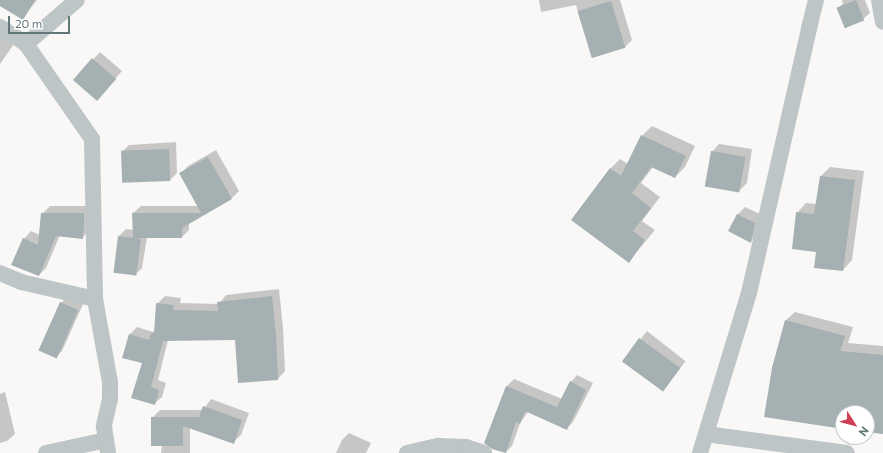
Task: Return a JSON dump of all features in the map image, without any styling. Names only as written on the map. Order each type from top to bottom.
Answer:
[{"type":"street","points":[[26,44],[77,0]]},
{"type":"street","points":[[700,453],[750,294],[808,28],[816,0]]},
{"type":"street","points":[[879,0],[883,22]]},
{"type":"street","points":[[0,27],[26,44],[92,140],[95,299],[110,382],[110,399],[104,426],[107,446],[46,453]]},
{"type":"street","points":[[0,273],[21,282],[95,299]]},
{"type":"street","points":[[706,434],[847,453]]},
{"type":"street","points":[[407,453],[438,446],[466,447],[484,453]]},
{"type":"building","points":[[0,0],[35,0],[23,20],[0,6]]},
{"type":"building","points":[[856,0],[864,20],[845,28],[837,8]]},
{"type":"building","points":[[611,1],[625,48],[592,58],[578,11]]},
{"type":"building","points":[[92,58],[116,79],[97,101],[73,80]]},
{"type":"building","points":[[641,135],[686,156],[675,178],[651,167],[632,193],[651,208],[633,231],[645,240],[629,263],[571,220],[610,168],[621,176]]},
{"type":"building","points":[[169,149],[170,181],[122,183],[121,151]]},
{"type":"building","points":[[711,151],[745,157],[739,193],[705,186]]},
{"type":"building","points":[[208,157],[232,199],[182,228],[182,238],[133,238],[132,213],[201,213],[179,173]]},
{"type":"building","points":[[820,176],[855,180],[843,271],[814,268],[816,252],[792,249],[796,212],[814,214]]},
{"type":"building","points":[[41,213],[84,213],[84,224],[83,239],[56,236],[39,276],[11,265],[23,238],[38,245]]},
{"type":"building","points":[[737,214],[755,223],[751,243],[728,231]]},
{"type":"building","points":[[118,236],[141,239],[136,276],[113,273]]},
{"type":"building","points":[[272,296],[276,335],[278,380],[238,383],[235,340],[163,341],[151,387],[159,390],[155,405],[131,398],[142,363],[122,358],[129,334],[149,340],[152,332],[154,333],[156,303],[174,305],[173,310],[218,311],[217,302]]},
{"type":"building","points":[[60,302],[78,310],[57,359],[38,350]]},
{"type":"building","points":[[785,320],[845,336],[840,351],[883,355],[883,434],[875,433],[875,405],[835,405],[835,428],[764,417],[772,368]]},
{"type":"building","points":[[639,338],[680,368],[663,391],[622,361]]},
{"type":"building","points":[[570,381],[586,390],[567,430],[525,411],[520,424],[516,422],[506,453],[492,449],[484,443],[506,386],[557,407]]},
{"type":"building","points":[[203,406],[242,420],[234,444],[183,426],[183,446],[151,446],[151,417],[199,417]]}]
